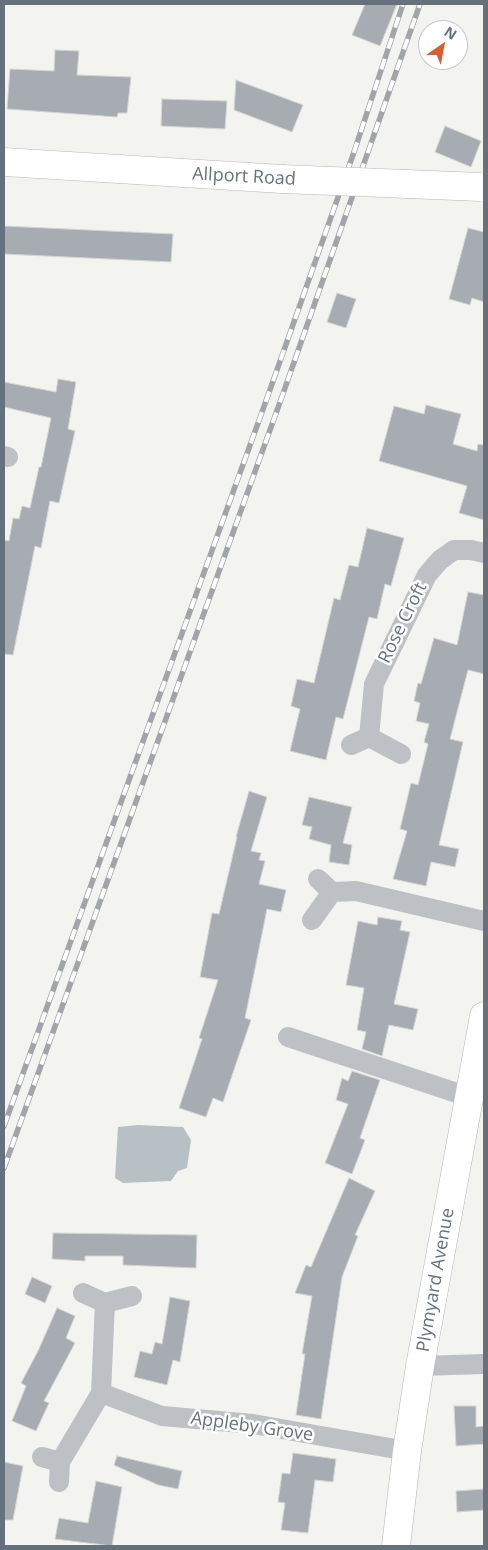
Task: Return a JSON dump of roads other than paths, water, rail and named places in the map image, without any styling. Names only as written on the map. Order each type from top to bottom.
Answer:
[{"type":"street","name":"Allport Road","points":[[4,162],[282,179],[482,187]]},
{"type":"street","name":"Rose Croft","points":[[401,754],[360,741],[374,684],[428,574],[440,560],[454,550],[471,550],[484,553]]},
{"type":"street","points":[[312,920],[325,885],[484,921]]},
{"type":"street","name":"Plymyard Avenue","points":[[396,1546],[407,1451],[420,1366],[484,1016]]},
{"type":"street","points":[[288,1037],[469,1097]]},
{"type":"street","points":[[83,1293],[106,1303],[132,1296]]},
{"type":"street","points":[[59,1482],[51,1459],[101,1393],[106,1303]]},
{"type":"street","points":[[420,1366],[484,1364]]},
{"type":"street","name":"Appleby Grove","points":[[101,1393],[162,1416],[253,1424],[407,1451]]},
{"type":"railway","points":[[4,1126],[266,401],[354,152],[403,4]]},
{"type":"railway","points":[[4,1168],[279,405],[420,4]]}]
